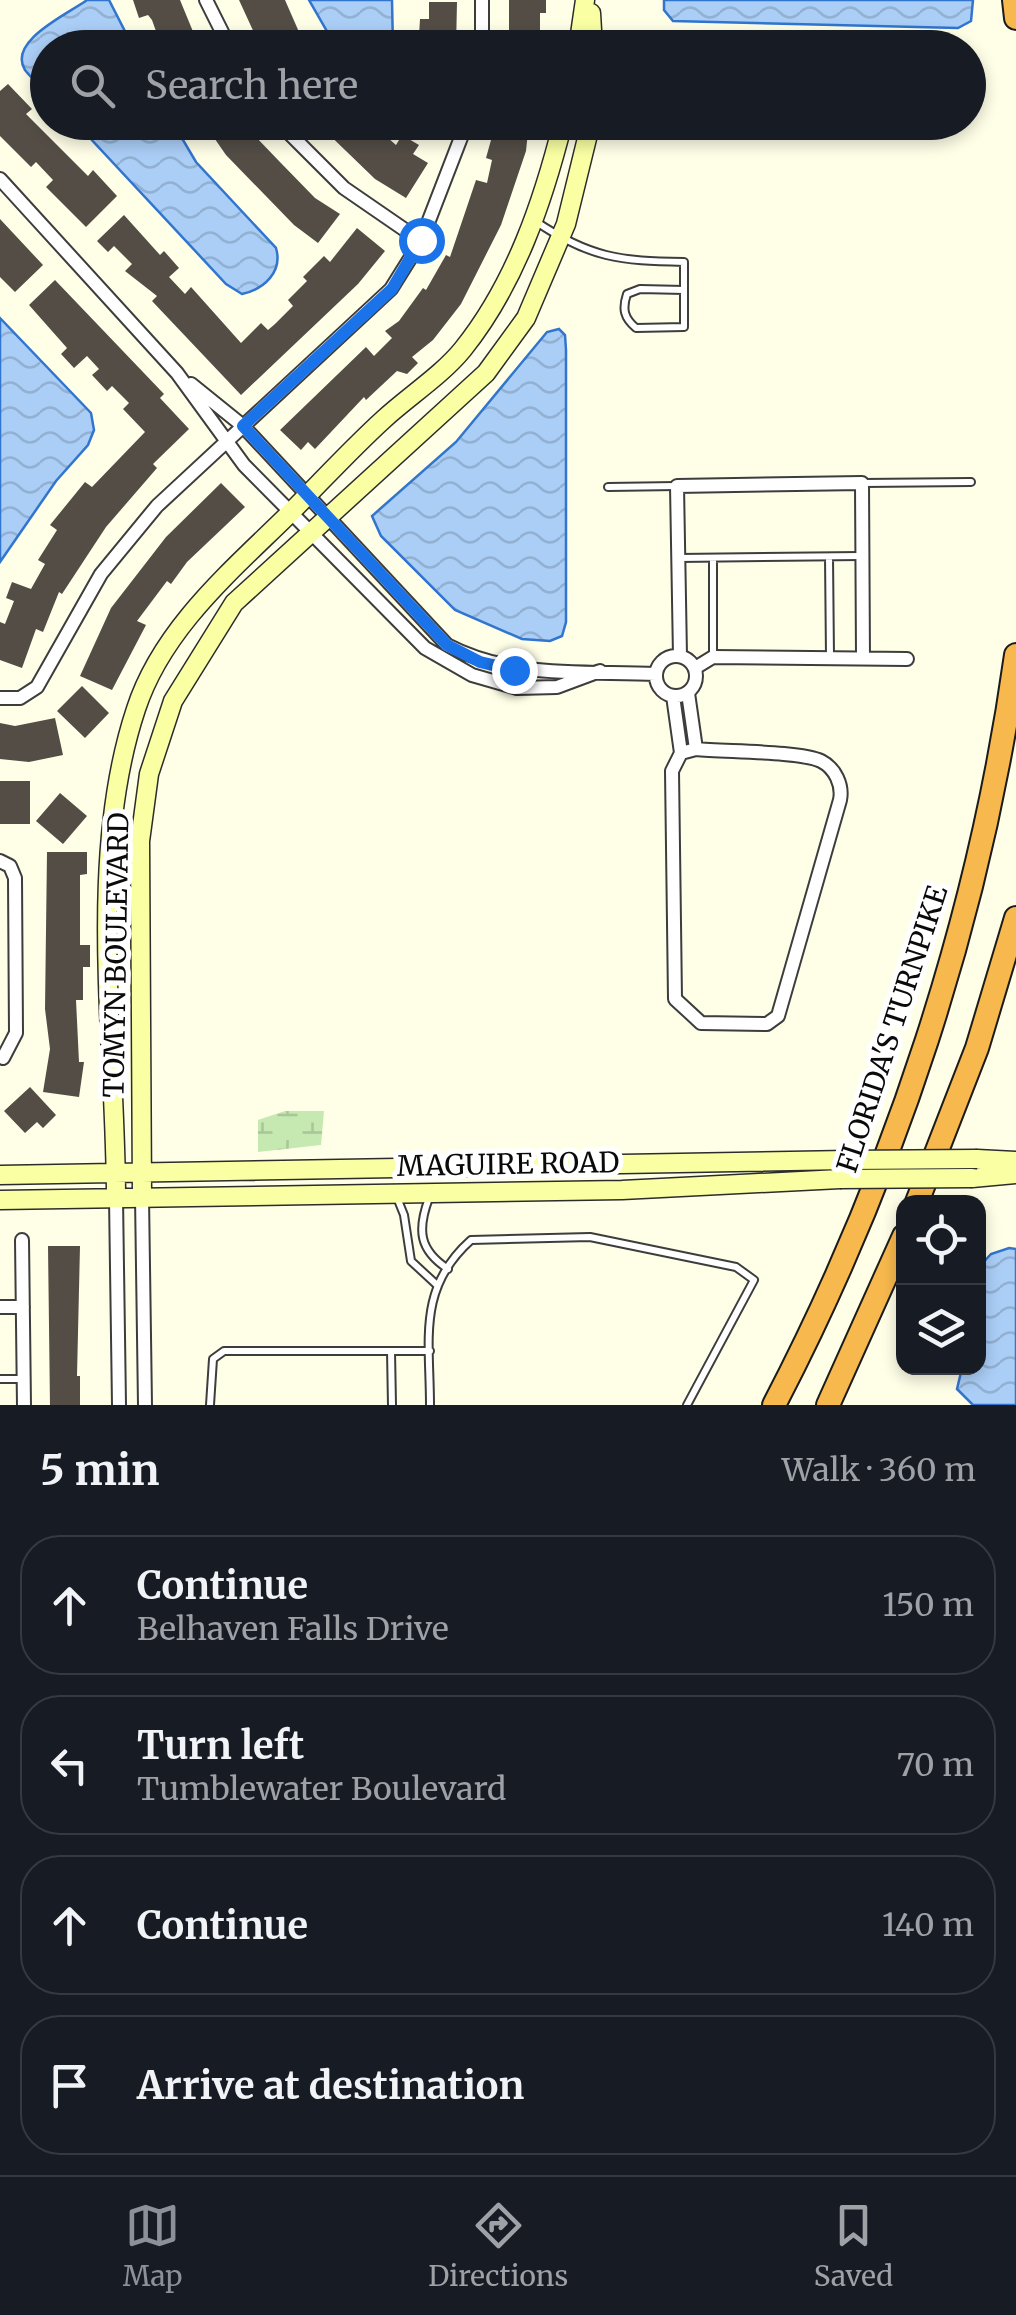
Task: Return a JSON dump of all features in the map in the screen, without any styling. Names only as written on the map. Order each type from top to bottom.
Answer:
[{"type":"highway","points":[[1014,0],[1016,18]]},
{"type":"highway","name":"FLORIDA'S TURNPIKE","points":[[774,1405],[855,1232],[933,1018],[972,879],[1016,654]]},
{"type":"highway","points":[[919,1195],[977,1048],[1016,918]]},
{"type":"highway","points":[[828,1405],[896,1254]]},
{"type":"street","points":[[206,0],[221,30]]},
{"type":"street","points":[[482,0],[482,30]]},
{"type":"street","points":[[582,30],[588,0]]},
{"type":"street","points":[[588,0],[591,30]]},
{"type":"street","points":[[296,140],[344,188],[421,240]]},
{"type":"street","points":[[0,698],[20,698],[37,687],[101,574],[157,506],[392,289],[421,240],[461,140]]},
{"type":"street","name":"TOMYN BOULEVARD","points":[[119,1405],[110,888],[114,810],[136,708],[166,646],[213,588],[462,350],[508,278],[534,220],[558,140]]},
{"type":"street","name":"TOMYN BOULEVARD","points":[[145,1405],[140,841],[149,774],[173,701],[234,602],[486,373],[526,318],[560,238],[590,140]]},
{"type":"street","points":[[0,179],[177,373],[256,480],[437,657],[472,675],[517,688],[557,688],[600,672]]},
{"type":"street","points":[[177,373],[243,426],[324,519],[447,645],[480,662],[514,670],[656,674]]},
{"type":"street","points":[[256,480],[276,464]]},
{"type":"street","points":[[680,656],[677,486],[862,484],[863,657]]},
{"type":"street","points":[[437,657],[447,645]]},
{"type":"street","points":[[680,656],[695,668],[696,681],[681,695]]},
{"type":"street","points":[[680,656],[662,662],[656,674],[659,688],[681,695]]},
{"type":"street","points":[[695,668],[713,657],[908,659]]},
{"type":"street","points":[[681,695],[688,751],[672,771],[675,999],[701,1024],[767,1024],[778,1016],[840,800],[840,785],[832,770],[813,759],[688,751]]},
{"type":"street","points":[[0,860],[10,866],[15,878],[16,1033],[3,1058]]},
{"type":"street","name":"MAGUIRE ROAD","points":[[0,1175],[846,1160],[1016,1161]]},
{"type":"street","name":"MAGUIRE ROAD","points":[[0,1200],[622,1190],[1016,1174]]},
{"type":"street","points":[[22,1240],[24,1405]]},
{"type":"street","points":[[0,1307],[22,1307]]},
{"type":"lane","points":[[534,220],[560,238],[614,260],[684,262],[684,290],[684,327],[636,328],[627,320],[623,305],[627,294],[640,289],[684,290]]},
{"type":"lane","points":[[862,484],[971,482]]},
{"type":"lane","points":[[608,486],[677,486]]},
{"type":"lane","points":[[829,556],[830,657]]},
{"type":"lane","points":[[678,558],[862,556]]},
{"type":"lane","points":[[712,558],[713,657]]},
{"type":"lane","points":[[431,1193],[423,1214],[421,1238],[426,1249],[448,1269]]},
{"type":"lane","points":[[396,1194],[404,1215],[410,1257],[419,1273],[437,1284]]},
{"type":"lane","points":[[430,1405],[430,1299],[471,1240],[590,1237],[736,1267],[754,1280],[687,1405]]},
{"type":"lane","points":[[410,1257],[426,1249]]},
{"type":"lane","points":[[391,1351],[392,1405]]},
{"type":"lane","points":[[210,1405],[213,1359],[224,1352],[430,1351]]},
{"type":"lane","points":[[0,1379],[24,1379]]},
{"type":"green space","points":[[285,1111],[324,1111],[321,1145],[258,1152],[258,1120]]},
{"type":"water","points":[[87,0],[109,0],[124,30],[41,30]]},
{"type":"water","points":[[309,0],[392,0],[393,30],[326,30]]},
{"type":"water","points":[[664,0],[973,0],[971,21],[958,28],[673,21],[664,10]]},
{"type":"water","points":[[30,42],[30,75],[22,59]]},
{"type":"water","points":[[92,140],[183,140],[196,162],[276,248],[274,272],[258,288],[242,294],[226,284]]},
{"type":"water","points":[[0,318],[91,413],[94,430],[88,445],[56,481],[0,562]]},
{"type":"water","points":[[559,329],[565,335],[566,350],[566,622],[562,636],[550,641],[522,639],[455,610],[381,536],[372,516],[456,442],[547,332]]},
{"type":"water","points":[[1016,1249],[1016,1405],[973,1405],[957,1389],[960,1375],[986,1375],[986,1259],[991,1254]]},
{"type":"building","points":[[133,0],[180,0],[192,30],[156,30],[148,15],[139,18]]},
{"type":"building","points":[[239,0],[285,0],[298,30],[253,30]]},
{"type":"building","points":[[509,0],[546,0],[546,13],[540,13],[540,30],[509,30]]},
{"type":"building","points":[[429,2],[457,2],[456,30],[419,30],[420,19],[429,19]]},
{"type":"building","points":[[8,84],[30,107],[26,114],[30,118],[30,140],[52,140],[88,176],[93,170],[117,196],[86,227],[46,187],[53,180],[36,162],[31,167],[0,136],[0,91]]},
{"type":"building","points":[[216,140],[259,140],[315,198],[340,214],[318,243],[294,225]]},
{"type":"building","points":[[335,140],[390,140],[396,145],[399,140],[410,140],[419,145],[413,154],[428,163],[406,198],[375,179]]},
{"type":"building","points":[[491,140],[527,140],[501,225],[461,304],[433,340],[412,357],[418,363],[407,374],[397,371],[366,400],[364,397],[315,449],[308,442],[301,450],[280,430],[366,347],[374,356],[392,338],[385,331],[399,321],[423,288],[426,290],[446,255],[450,257],[476,180],[487,183],[492,160],[486,158]]},
{"type":"building","points":[[124,215],[160,255],[164,251],[179,268],[169,277],[185,294],[191,287],[241,343],[261,323],[268,330],[275,324],[293,306],[288,300],[307,281],[303,277],[324,256],[330,262],[357,228],[385,251],[358,284],[241,395],[152,301],[157,296],[125,271],[132,264],[114,246],[108,252],[97,241]]},
{"type":"building","points":[[0,219],[43,265],[15,292],[0,277]]},
{"type":"building","points":[[55,280],[164,394],[160,398],[189,429],[153,464],[157,468],[106,527],[62,594],[59,592],[43,632],[36,629],[22,668],[0,660],[0,622],[5,624],[14,601],[6,598],[12,582],[31,589],[45,564],[38,560],[57,530],[50,525],[85,482],[92,487],[145,432],[123,409],[129,403],[112,386],[107,391],[92,375],[99,369],[87,356],[74,368],[61,354],[67,348],[29,305]]},
{"type":"building","points":[[221,483],[245,507],[187,562],[171,584],[167,581],[137,621],[146,625],[112,690],[80,676],[111,608],[166,537]]},
{"type":"building","points":[[82,686],[109,713],[85,738],[57,711]]},
{"type":"building","points":[[55,718],[63,755],[29,762],[0,759],[0,723],[15,726]]},
{"type":"building","points":[[0,781],[30,781],[30,824],[0,824]]},
{"type":"building","points":[[60,793],[87,816],[63,844],[36,821]]},
{"type":"building","points":[[47,852],[87,852],[87,874],[80,875],[80,945],[90,945],[90,967],[83,967],[83,1000],[76,1000],[79,1062],[84,1062],[79,1097],[43,1092],[50,1049],[45,1009]]},
{"type":"building","points":[[30,1087],[56,1115],[43,1128],[37,1122],[25,1133],[4,1111]]},
{"type":"building","points":[[48,1246],[80,1246],[80,1405],[50,1405]]},
{"type":"route","points":[[421,240],[392,289],[243,426],[324,519],[447,645],[480,662],[514,670]]}]
